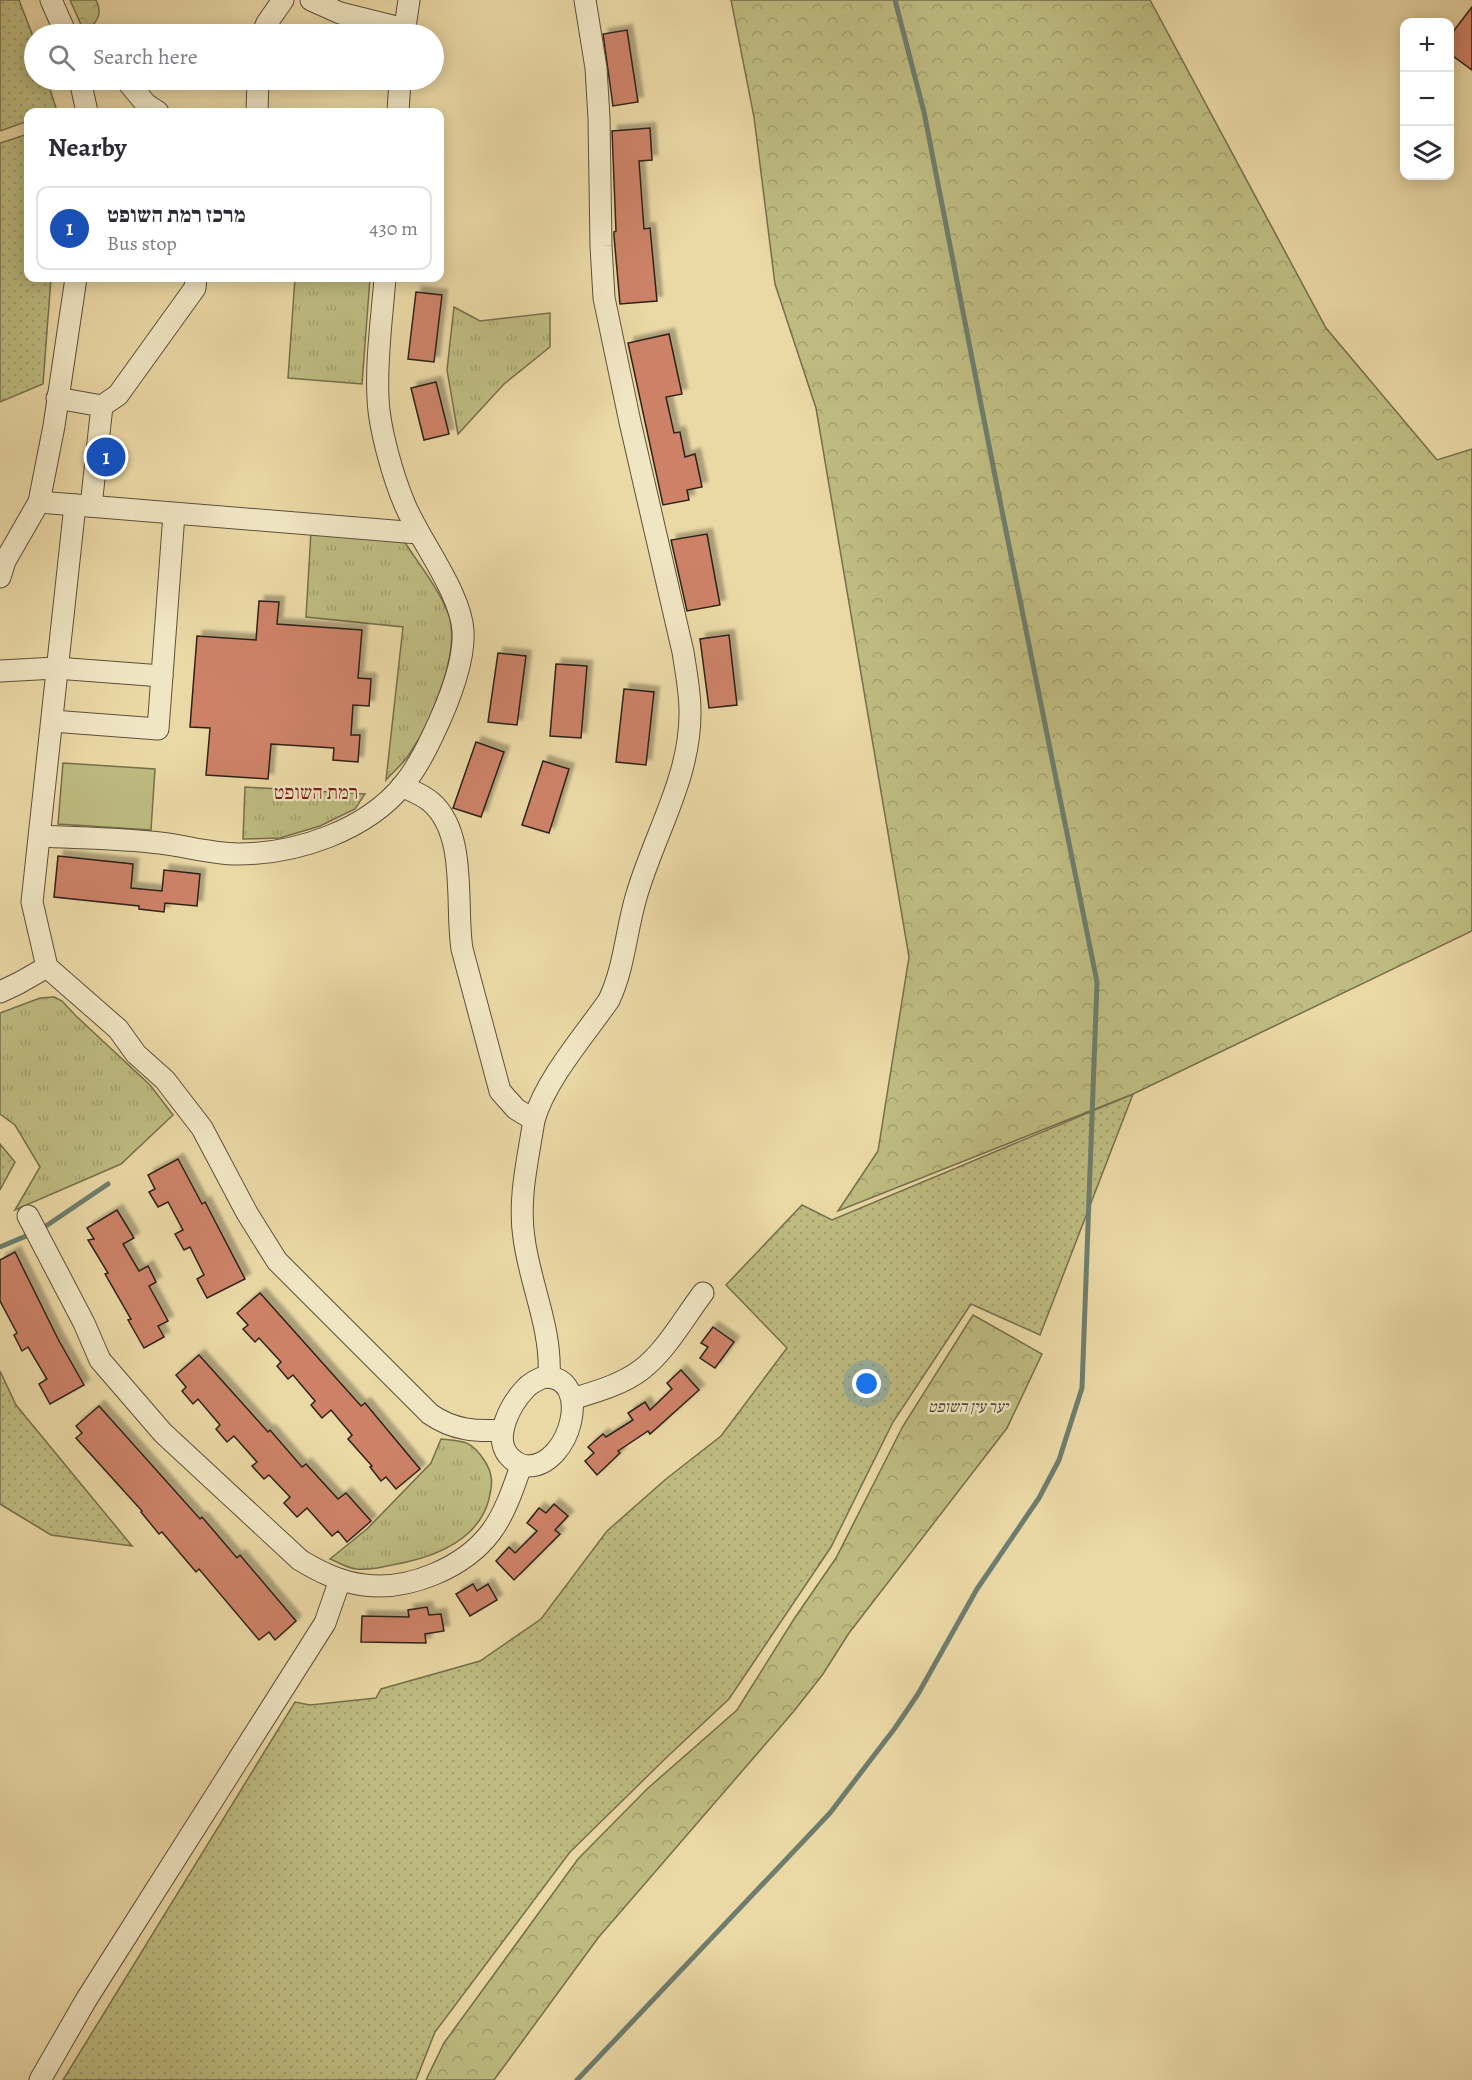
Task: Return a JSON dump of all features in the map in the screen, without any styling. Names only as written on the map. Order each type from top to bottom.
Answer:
[{"type":"street","points":[[51,0],[62,24]]},
{"type":"street","points":[[267,24],[283,0]]},
{"type":"street","points":[[311,0],[340,13],[377,24]]},
{"type":"street","points":[[405,24],[408,0]]},
{"type":"street","points":[[549,1377],[547,1333],[524,1240],[522,1218],[522,1196],[534,1120],[545,1092],[609,1000],[615,986],[636,897],[682,772],[689,736],[690,712],[683,652],[627,410],[604,298],[596,68],[585,0]]},
{"type":"street","points":[[82,90],[86,108]]},
{"type":"street","points":[[134,90],[152,108]]},
{"type":"street","points":[[257,108],[258,90]]},
{"type":"street","points":[[398,108],[399,90]]},
{"type":"street","points":[[0,577],[13,545],[39,502],[75,282]]},
{"type":"street","points":[[57,398],[102,406],[118,395],[195,288],[196,282]]},
{"type":"street","points":[[39,836],[145,842],[238,854],[298,846],[351,826],[378,808],[402,786],[421,760],[436,729],[455,676],[461,654],[463,630],[449,588],[418,533],[404,504],[394,475],[378,399],[378,363],[385,282]]},
{"type":"street","points":[[102,406],[56,669],[32,902],[47,967],[118,1029],[136,1054],[165,1080],[202,1128],[247,1213],[277,1261],[430,1414],[443,1424],[477,1432],[503,1430]]},
{"type":"street","points":[[39,502],[418,533]]},
{"type":"street","points":[[52,721],[158,729],[174,514]]},
{"type":"street","points":[[0,671],[56,669],[162,676]]},
{"type":"street","points":[[402,786],[430,801],[447,824],[453,841],[456,861],[462,949],[500,1090],[516,1109],[534,1120]]},
{"type":"street","points":[[0,992],[47,967]]},
{"type":"street","points":[[28,1216],[84,1323],[100,1360],[163,1433],[300,1560],[320,1572],[340,1580],[365,1585],[389,1585],[413,1581],[453,1565],[473,1552],[491,1532],[506,1507],[521,1466]]},
{"type":"street","points":[[572,1400],[605,1389],[642,1369],[657,1355],[703,1293]]},
{"type":"street","points":[[549,1377],[562,1382],[568,1390],[573,1410],[570,1423],[560,1447],[553,1456],[532,1466],[521,1466],[505,1451],[502,1442],[503,1430],[512,1407],[525,1388],[533,1382],[549,1377]]},
{"type":"street","points":[[40,2080],[93,1990],[325,1623],[340,1580]]},
{"type":"green space","points":[[0,0],[19,0],[28,24],[24,24],[24,90],[50,90],[56,108],[24,108],[24,122],[0,131]]},
{"type":"green space","points":[[70,0],[96,0],[99,7],[97,19],[94,24],[81,24]]},
{"type":"green space","points":[[731,0],[1150,0],[1326,328],[1437,460],[1472,449],[1472,931],[1133,1094],[838,1211],[878,1151],[909,957],[816,408],[775,284],[754,117]]},
{"type":"green space","points":[[24,135],[24,282],[51,282],[43,384],[0,402],[0,143]]},
{"type":"green space","points":[[295,282],[370,282],[362,384],[288,378]]},
{"type":"green space","points":[[454,307],[480,321],[550,313],[550,347],[504,384],[458,434],[447,370]]},
{"type":"green space","points":[[311,531],[404,541],[434,585],[448,613],[451,646],[443,685],[419,739],[402,764],[386,780],[403,627],[306,617]]},
{"type":"green space","points":[[63,763],[155,769],[151,830],[58,824]]},
{"type":"green space","points":[[245,787],[365,794],[355,809],[320,826],[280,838],[243,839]]},
{"type":"green space","points":[[54,997],[62,1001],[150,1085],[173,1115],[121,1164],[15,1210],[40,1167],[15,1125],[0,1114],[0,1013],[40,998]]},
{"type":"green space","points":[[1133,1094],[1040,1335],[971,1304],[893,1422],[831,1547],[729,1699],[570,1852],[435,2032],[416,2080],[63,2080],[295,1702],[310,1705],[376,1698],[381,1689],[480,1661],[541,1619],[607,1531],[666,1479],[721,1436],[787,1348],[726,1285],[802,1205],[832,1220]]},
{"type":"green space","points":[[0,1144],[15,1162],[0,1190]]},
{"type":"green space","name":"יער עין השופט","points":[[973,1315],[1042,1354],[1007,1428],[849,1633],[823,1674],[794,1711],[598,1938],[494,2080],[426,2080],[444,2043],[578,1859],[647,1789],[737,1710],[794,1619],[836,1558],[903,1426]]},
{"type":"green space","points":[[0,1371],[16,1405],[132,1546],[51,1535],[0,1504]]},
{"type":"green space","points":[[441,1439],[461,1441],[470,1445],[479,1453],[491,1474],[489,1499],[475,1526],[451,1546],[407,1562],[378,1568],[356,1569],[330,1559],[367,1529],[431,1463]]},
{"type":"building","points":[[1472,7],[1472,70],[1454,57],[1454,30]]},
{"type":"building","points":[[627,30],[638,102],[613,106],[603,34]]},
{"type":"building","points":[[650,128],[652,160],[639,161],[644,229],[650,228],[657,301],[620,304],[614,236],[616,231],[612,131]]},
{"type":"building","points":[[416,292],[442,295],[434,362],[408,359]]},
{"type":"building","points":[[669,334],[682,394],[666,397],[674,433],[680,432],[685,457],[695,454],[702,487],[687,490],[689,500],[663,505],[628,343]]},
{"type":"building","points":[[436,382],[449,434],[424,440],[411,388]]},
{"type":"building","points":[[707,534],[720,605],[687,611],[671,540]]},
{"type":"building","points":[[259,601],[279,602],[277,624],[362,630],[358,678],[371,679],[369,706],[353,705],[351,735],[360,735],[358,762],[333,760],[334,748],[271,744],[268,779],[206,775],[210,728],[190,727],[197,636],[256,640]]},
{"type":"building","points":[[729,635],[737,705],[709,708],[700,639]]},
{"type":"building","points":[[498,653],[526,656],[517,725],[488,722]]},
{"type":"building","points":[[556,664],[587,666],[581,738],[550,736]]},
{"type":"building","points":[[624,689],[654,692],[646,765],[616,762]]},
{"type":"building","points":[[476,742],[504,752],[481,817],[453,808]]},
{"type":"building","points":[[543,761],[569,769],[549,833],[522,825]]},
{"type":"building","points":[[58,856],[133,864],[131,888],[162,891],[164,870],[200,874],[197,906],[165,903],[164,912],[139,909],[139,906],[54,897]]},
{"type":"building","points":[[178,1159],[202,1204],[205,1202],[245,1279],[207,1298],[197,1279],[204,1275],[190,1247],[184,1250],[175,1234],[183,1230],[168,1202],[158,1207],[149,1192],[155,1189],[148,1175]]},
{"type":"building","points":[[117,1210],[134,1238],[123,1244],[139,1271],[148,1266],[156,1282],[149,1286],[168,1321],[158,1326],[164,1337],[144,1348],[128,1320],[131,1319],[105,1274],[108,1273],[88,1240],[94,1239],[87,1228]]},
{"type":"building","points":[[15,1252],[58,1339],[84,1385],[50,1404],[39,1384],[47,1379],[28,1347],[22,1351],[14,1335],[17,1333],[0,1301],[0,1260]]},
{"type":"building","points":[[260,1293],[361,1406],[365,1403],[420,1469],[396,1489],[386,1477],[381,1481],[370,1467],[372,1466],[348,1439],[352,1435],[331,1410],[322,1418],[311,1405],[315,1401],[293,1375],[288,1379],[277,1366],[281,1362],[259,1338],[255,1342],[243,1329],[248,1325],[237,1313]]},
{"type":"building","points":[[713,1327],[734,1342],[715,1368],[700,1358],[708,1347],[701,1343]]},
{"type":"building","points":[[199,1355],[302,1467],[306,1464],[338,1499],[346,1493],[371,1521],[347,1542],[338,1531],[332,1536],[307,1508],[297,1517],[284,1503],[290,1497],[269,1475],[264,1479],[252,1466],[257,1462],[234,1436],[227,1442],[216,1429],[220,1425],[198,1399],[193,1404],[182,1391],[186,1387],[176,1375]]},
{"type":"building","points":[[681,1370],[699,1390],[650,1434],[648,1431],[618,1451],[620,1453],[597,1475],[585,1461],[594,1453],[588,1447],[603,1434],[606,1437],[633,1420],[628,1413],[645,1402],[650,1410],[672,1389],[667,1383]]},
{"type":"building","points":[[99,1406],[200,1519],[202,1517],[237,1558],[240,1555],[296,1621],[275,1640],[269,1632],[259,1640],[199,1569],[196,1572],[162,1532],[159,1534],[142,1511],[76,1438],[82,1433],[76,1426]]},
{"type":"building","points":[[554,1504],[568,1516],[555,1530],[560,1534],[514,1580],[496,1561],[509,1547],[515,1553],[537,1531],[527,1523],[539,1508],[546,1513]]},
{"type":"building","points":[[473,1584],[477,1591],[488,1584],[497,1600],[470,1616],[456,1594]]},
{"type":"building","points":[[427,1607],[429,1615],[441,1614],[444,1631],[425,1634],[426,1643],[361,1642],[362,1616],[409,1617],[408,1610]]},
{"type":"waterway","points":[[577,2080],[830,1813],[895,1728],[918,1694],[977,1589],[1039,1498],[1059,1460],[1082,1388],[1097,982],[924,112],[895,0]]},
{"type":"waterway","points":[[40,1230],[108,1184]]},
{"type":"waterway","points":[[0,1247],[31,1234]]},
{"type":"place","name":"מרכז רמת השופט","points":[[106,457]]},
{"type":"district","name":"רמת השופט","points":[[316,792]]}]
